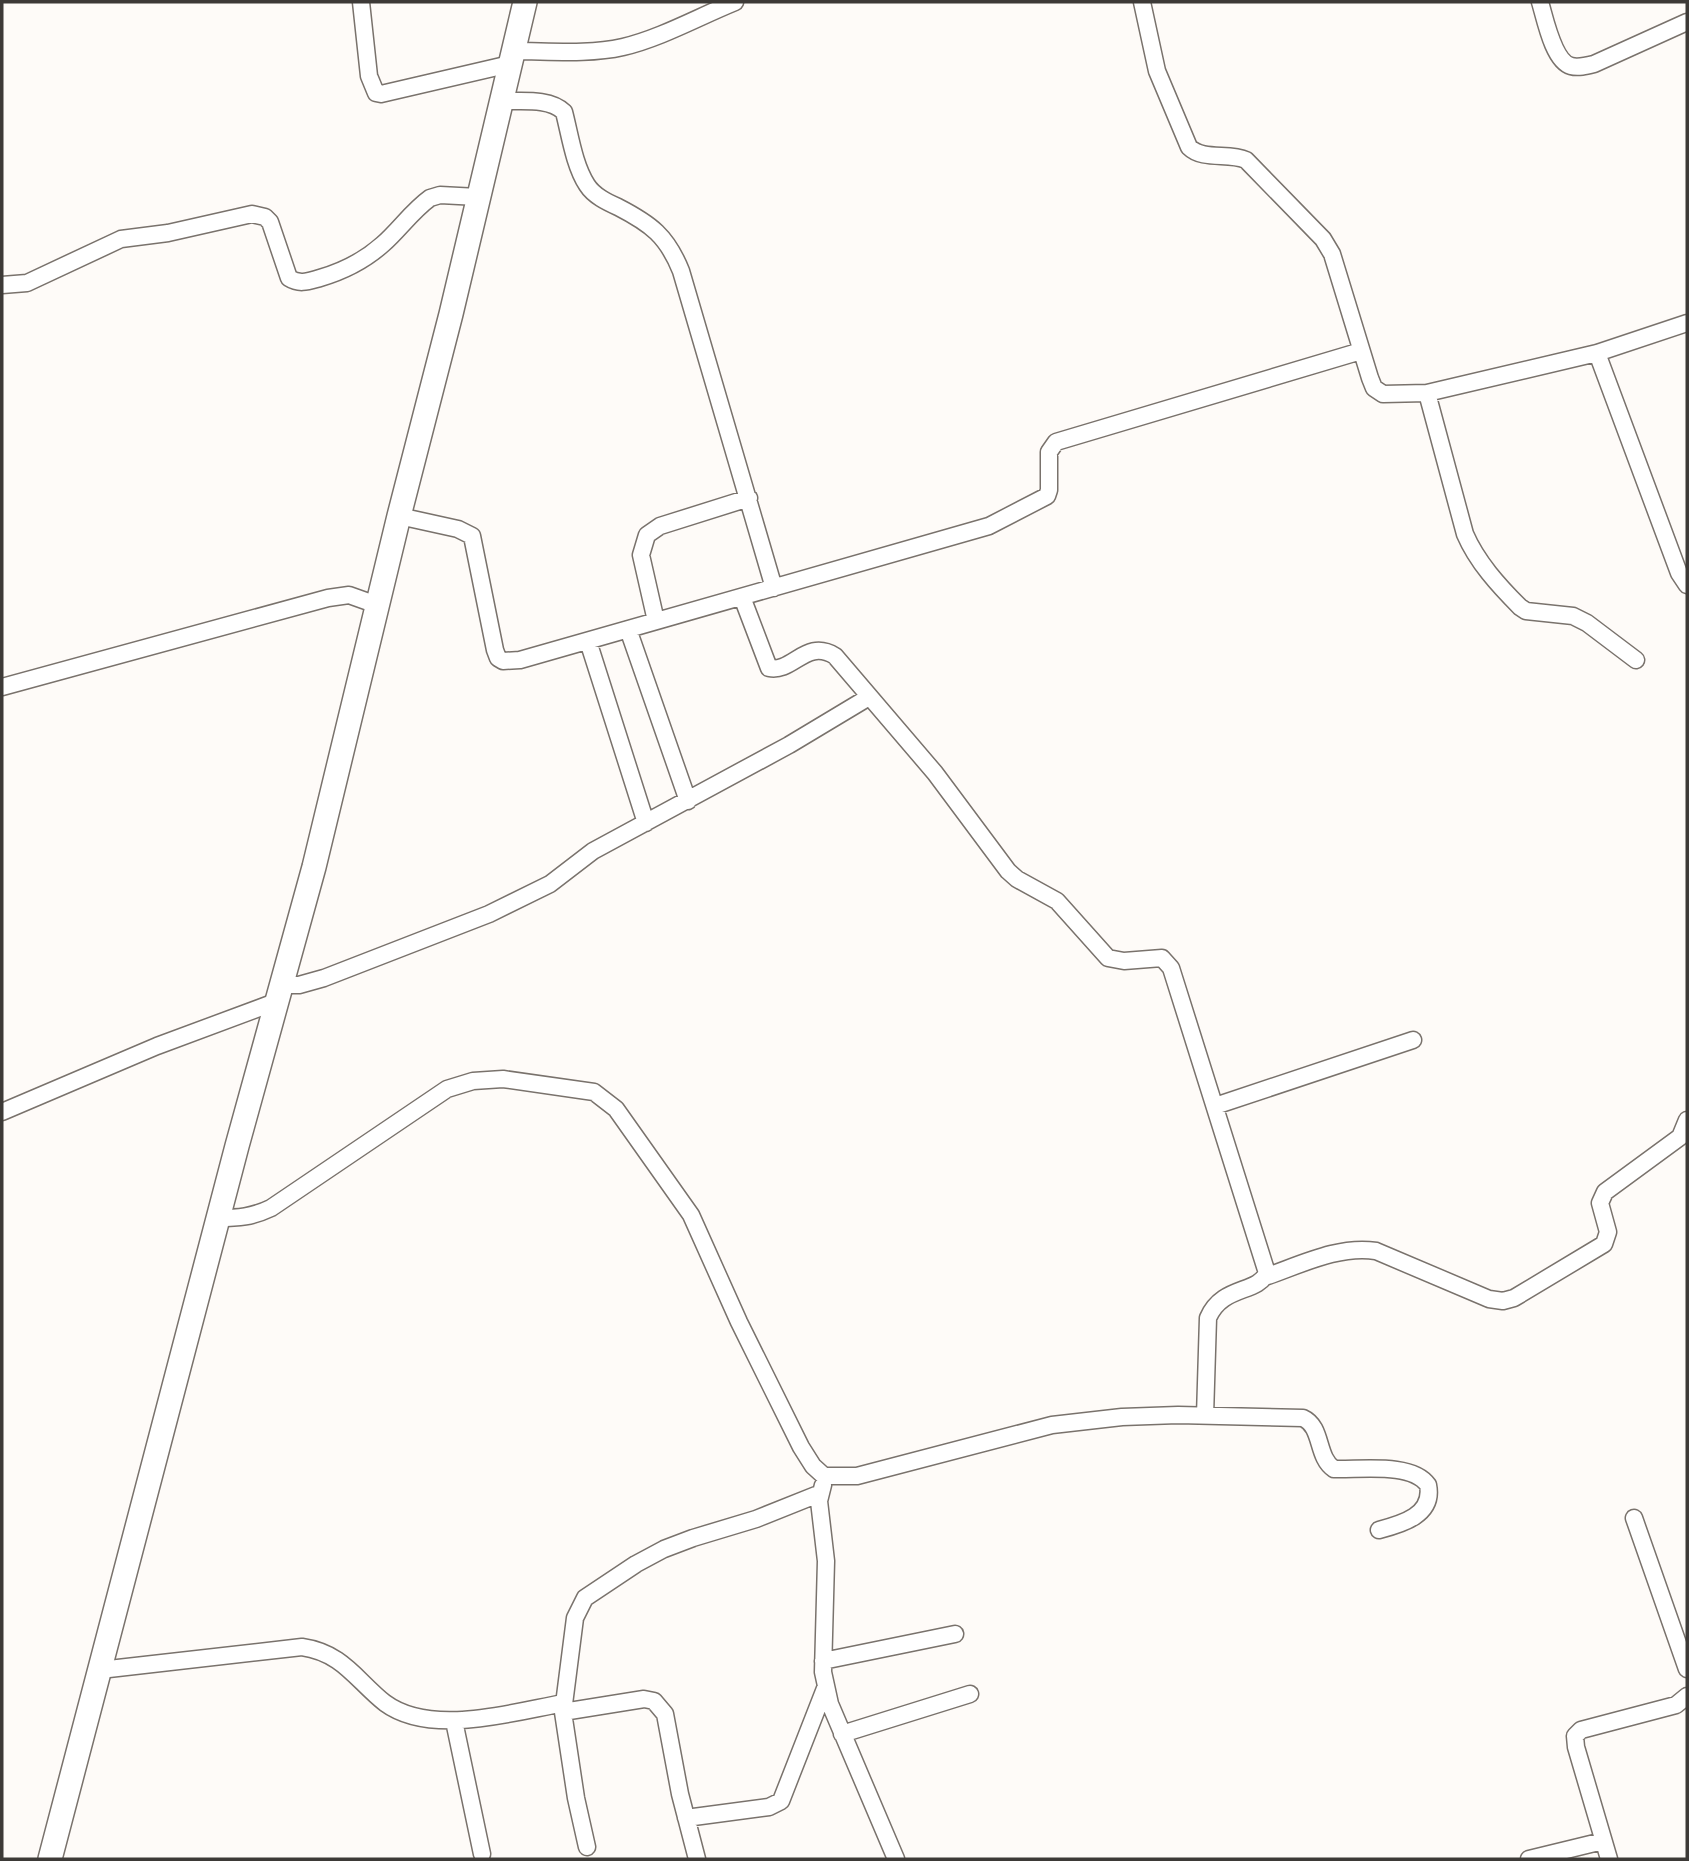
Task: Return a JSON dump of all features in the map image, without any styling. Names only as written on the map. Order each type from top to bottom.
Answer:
[{"type":"main road","points":[[50,1859],[218,1218],[314,867],[525,2]]},
{"type":"street","points":[[361,2],[369,76],[376,93],[381,94],[511,58],[623,47],[735,2]]},
{"type":"street","points":[[1142,2],[1157,71],[1189,147],[1200,154],[1236,156],[1246,160],[1317,232],[1332,254],[1374,388],[1383,394],[1427,393],[1597,353],[1687,323]]},
{"type":"street","points":[[1540,2],[1555,49],[1569,66],[1594,64],[1687,22]]},
{"type":"street","points":[[499,101],[558,106],[564,112],[580,170],[587,185],[604,200],[645,221],[667,243],[681,271],[774,588]]},
{"type":"street","points":[[2,285],[27,283],[121,239],[168,233],[252,214],[265,217],[270,222],[289,278],[300,283],[355,265],[383,244],[430,198],[440,195],[478,197]]},
{"type":"street","points":[[399,516],[458,529],[472,536],[498,658],[503,661],[520,660],[978,530],[1047,496],[1049,452],[1051,446],[1062,439],[1362,351]]},
{"type":"street","points":[[1597,353],[1679,573],[1687,585]]},
{"type":"street","points":[[1427,393],[1465,534],[1476,556],[1526,611],[1573,616],[1587,623],[1636,660]]},
{"type":"street","points":[[656,621],[641,555],[647,535],[660,526],[749,498]]},
{"type":"street","points":[[2,687],[328,598],[349,595],[377,605]]},
{"type":"street","points":[[742,597],[769,668],[779,668],[819,649],[835,656],[935,774],[1008,871],[1017,879],[1058,901],[1108,958],[1124,961],[1154,957],[1162,958],[1168,963],[1266,1268],[1265,1277]]},
{"type":"street","points":[[628,629],[688,801]]},
{"type":"street","points":[[588,641],[646,823]]},
{"type":"street","points":[[2,1112],[299,985],[489,914],[559,879],[593,851],[688,801],[869,697]]},
{"type":"street","points":[[1215,1107],[1413,1040]]},
{"type":"street","points":[[218,1218],[255,1216],[271,1208],[447,1089],[473,1081],[503,1079],[594,1092],[616,1109],[691,1215],[739,1322],[801,1447],[813,1466],[824,1476],[857,1476],[1052,1425],[1122,1417],[1303,1419],[1312,1424],[1324,1458],[1334,1469],[1400,1470],[1414,1472],[1423,1478],[1429,1492],[1428,1499],[1418,1514],[1402,1524],[1379,1530]]},
{"type":"street","points":[[1205,1416],[1208,1318],[1223,1297],[1265,1277],[1360,1248],[1376,1251],[1489,1298],[1503,1301],[1514,1298],[1604,1244],[1608,1232],[1600,1203],[1605,1192],[1680,1137],[1687,1120]]},
{"type":"street","points":[[824,1476],[820,1515],[826,1562],[822,1661],[826,1686],[842,1734],[860,1770],[896,1859]]},
{"type":"street","points":[[587,1847],[576,1798],[564,1707],[575,1618],[585,1598],[664,1549],[756,1519],[821,1493]]},
{"type":"street","points":[[1634,1518],[1687,1669]]},
{"type":"street","points":[[822,1661],[956,1634]]},
{"type":"street","points":[[100,1670],[302,1647],[317,1649],[337,1658],[384,1702],[401,1711],[454,1721],[564,1707],[644,1699],[654,1701],[665,1714],[697,1859]]},
{"type":"street","points":[[686,1818],[769,1807],[781,1801],[826,1686]]},
{"type":"street","points":[[842,1734],[970,1694]]},
{"type":"street","points":[[1609,1859],[1575,1736],[1581,1730],[1676,1704],[1687,1696]]},
{"type":"street","points":[[454,1721],[482,1854]]},
{"type":"street","points":[[1529,1859],[1603,1841]]}]
